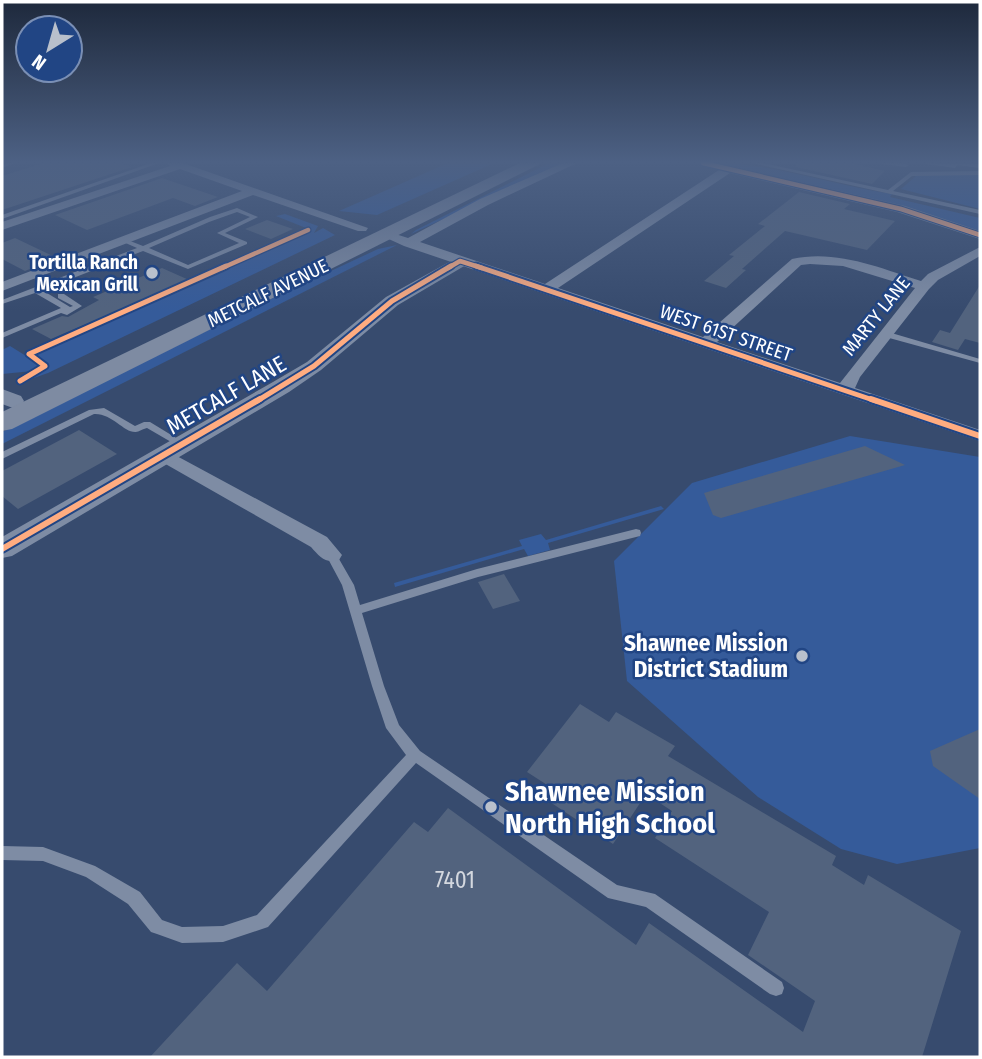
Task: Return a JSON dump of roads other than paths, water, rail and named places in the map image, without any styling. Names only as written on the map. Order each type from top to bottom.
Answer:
[{"type":"highway","name":"METCALF AVENUE","points":[[5,406],[397,212]]},
{"type":"highway","points":[[256,298],[361,239],[365,233],[362,228],[430,212]]},
{"type":"highway","name":"METCALF AVENUE","points":[[5,406],[256,298],[435,212]]},
{"type":"street","points":[[2,226],[37,212]]},
{"type":"street","points":[[5,285],[195,212]]},
{"type":"street","points":[[316,212],[362,228]]},
{"type":"street","points":[[409,243],[465,212]]},
{"type":"street","points":[[547,289],[663,212]]},
{"type":"street","points":[[911,212],[980,235]]},
{"type":"street","name":"WEST 61ST STREET","points":[[386,235],[980,436]]},
{"type":"street","name":"MARTY LANE","points":[[845,391],[852,376],[924,285],[933,277],[980,251]]},
{"type":"street","points":[[707,342],[797,262],[808,258],[831,261],[924,285]]},
{"type":"street","name":"METCALF LANE","points":[[2,549],[314,366],[392,301],[460,261]]},
{"type":"street","points":[[171,449],[319,542],[331,555]]},
{"type":"lane","points":[[2,302],[229,212]]},
{"type":"lane","points":[[122,240],[188,267],[245,243],[220,233],[255,217],[243,212]]},
{"type":"lane","points":[[5,285],[25,293]]},
{"type":"lane","points":[[2,336],[64,310],[67,306],[39,288]]},
{"type":"lane","points":[[16,331],[26,330],[78,306],[39,288]]},
{"type":"lane","points":[[885,334],[980,361]]},
{"type":"lane","points":[[2,457],[92,412],[104,411],[135,430],[148,424],[171,449]]},
{"type":"lane","points":[[356,611],[477,573],[636,533]]},
{"type":"lane","points":[[331,555],[348,584],[393,727],[415,755],[614,892],[649,900],[776,988]]},
{"type":"lane","points":[[2,853],[43,854],[90,871],[134,898],[157,926],[182,935],[223,934],[262,921],[415,755]]},
{"type":"place","name":"Tortilla Ranch Mexican Grill","points":[[152,273]]},
{"type":"place","name":"Shawnee Mission District Stadium","points":[[802,656]]},
{"type":"place","name":"Shawnee Mission North High School","points":[[491,807]]}]
